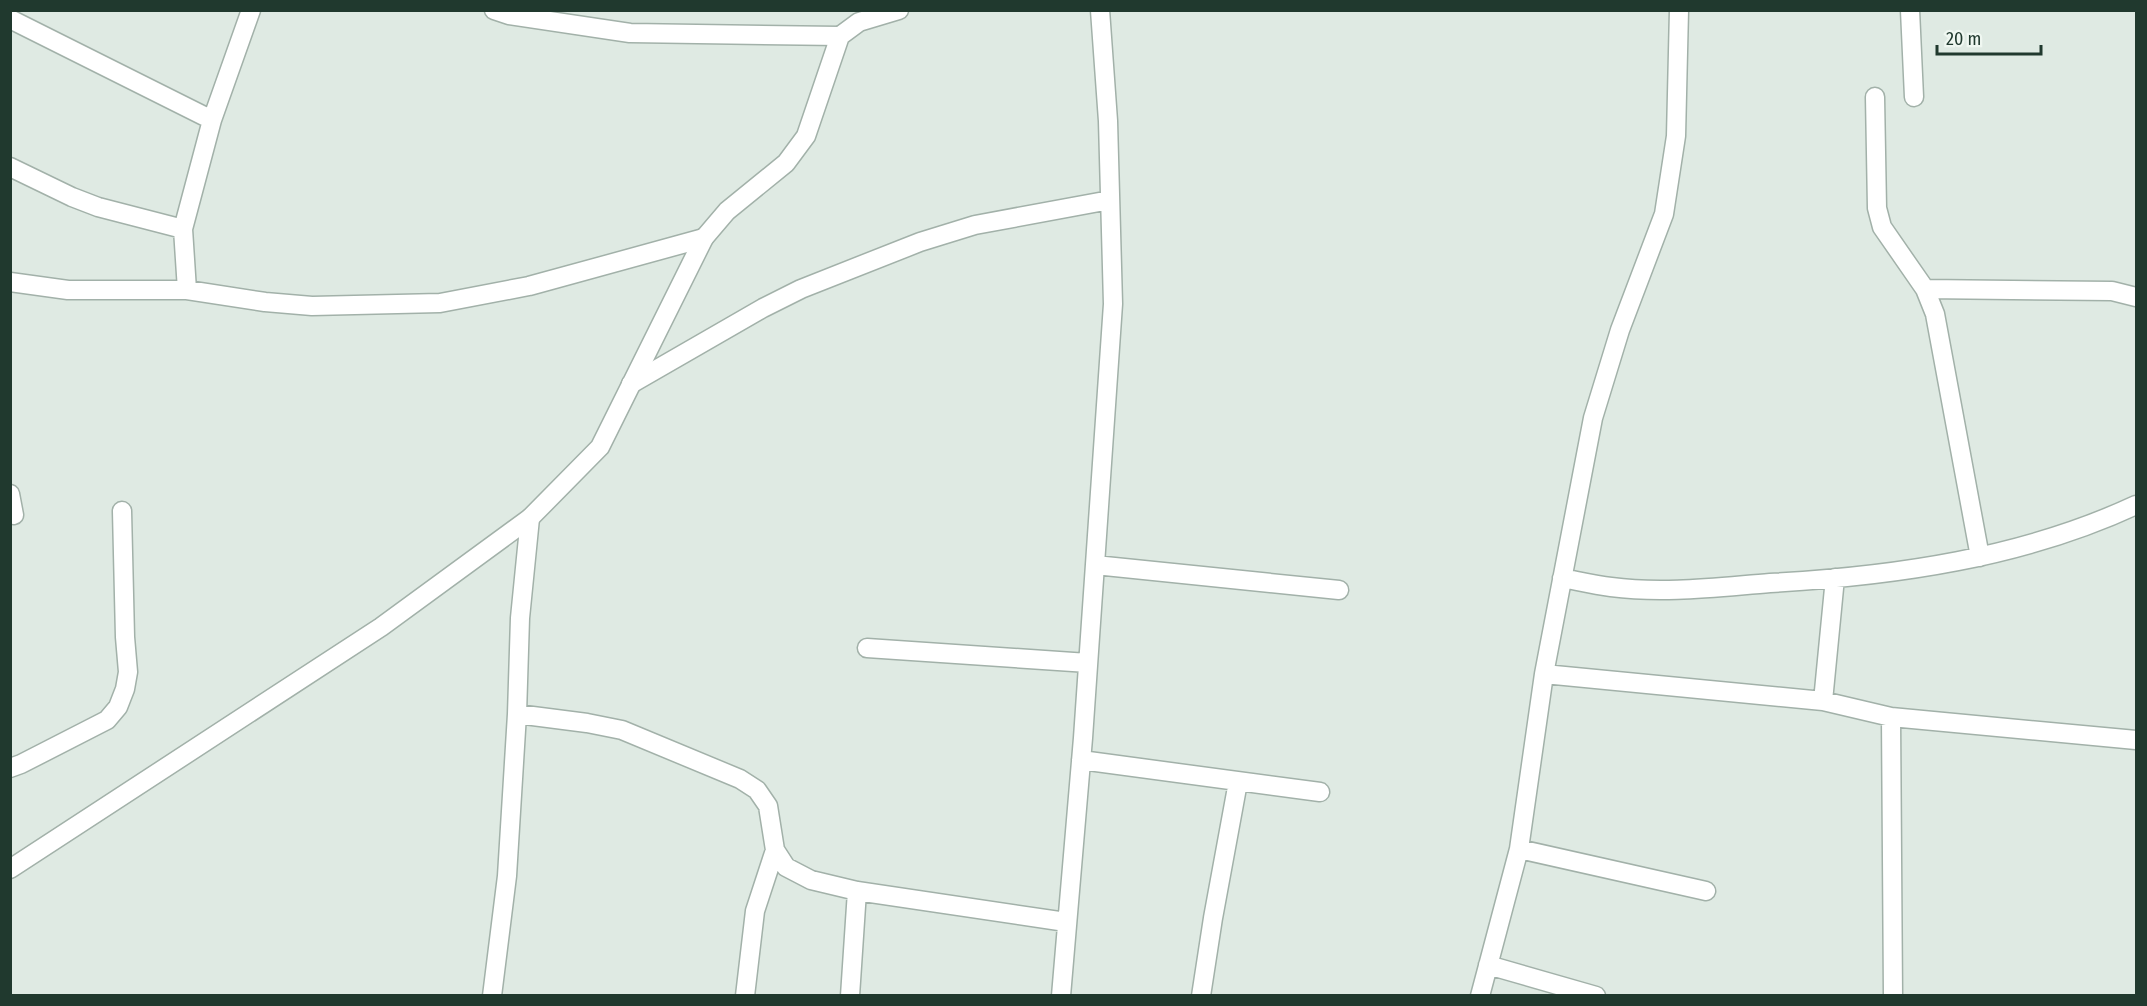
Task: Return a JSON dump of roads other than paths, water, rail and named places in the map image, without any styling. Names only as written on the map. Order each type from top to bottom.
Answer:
[{"type":"street","points":[[187,290],[183,229],[212,120],[250,10]]},
{"type":"street","points":[[494,10],[509,15],[630,33],[840,36]]},
{"type":"street","points":[[10,869],[381,627],[530,518],[600,447],[704,238],[727,211],[786,163],[806,136],[840,36],[855,16],[898,10]]},
{"type":"street","points":[[1061,996],[1081,760],[1113,304],[1108,121],[1100,10]]},
{"type":"street","points":[[1480,996],[1519,849],[1544,674],[1593,418],[1620,330],[1664,214],[1676,136],[1679,10]]},
{"type":"street","points":[[1910,10],[1914,97]]},
{"type":"street","points":[[10,19],[212,120]]},
{"type":"street","points":[[1875,97],[1879,218],[1882,227],[1925,289],[1935,314],[1980,557]]},
{"type":"street","points":[[10,167],[98,207],[183,229]]},
{"type":"street","points":[[631,384],[763,308],[801,289],[920,242],[975,225],[1110,200]]},
{"type":"street","points":[[10,282],[68,290],[187,290],[265,302],[312,306],[440,303],[529,286],[704,238]]},
{"type":"street","points":[[1925,289],[2100,290],[2136,297]]},
{"type":"street","points":[[10,494],[14,515]]},
{"type":"street","points":[[1562,578],[1613,587],[1673,589],[1835,578],[1980,557],[2091,525],[2136,504]]},
{"type":"street","points":[[10,768],[107,720],[118,707],[128,672],[122,511]]},
{"type":"street","points":[[492,996],[507,876],[517,714],[520,618],[530,518]]},
{"type":"street","points":[[1095,565],[1340,590]]},
{"type":"street","points":[[1823,701],[1835,578]]},
{"type":"street","points":[[867,648],[1088,663]]},
{"type":"street","points":[[1544,674],[1823,701],[1892,717],[2136,740]]},
{"type":"street","points":[[517,714],[622,730],[740,779],[757,790],[768,806],[775,850],[786,867],[811,880],[856,891],[1066,922]]},
{"type":"street","points":[[1892,717],[1893,996]]},
{"type":"street","points":[[1081,760],[1320,792]]},
{"type":"street","points":[[1201,996],[1238,782]]},
{"type":"street","points":[[1519,849],[1706,891]]},
{"type":"street","points":[[745,996],[755,911],[775,850]]},
{"type":"street","points":[[850,996],[856,891]]},
{"type":"street","points":[[1488,965],[1596,996]]}]
